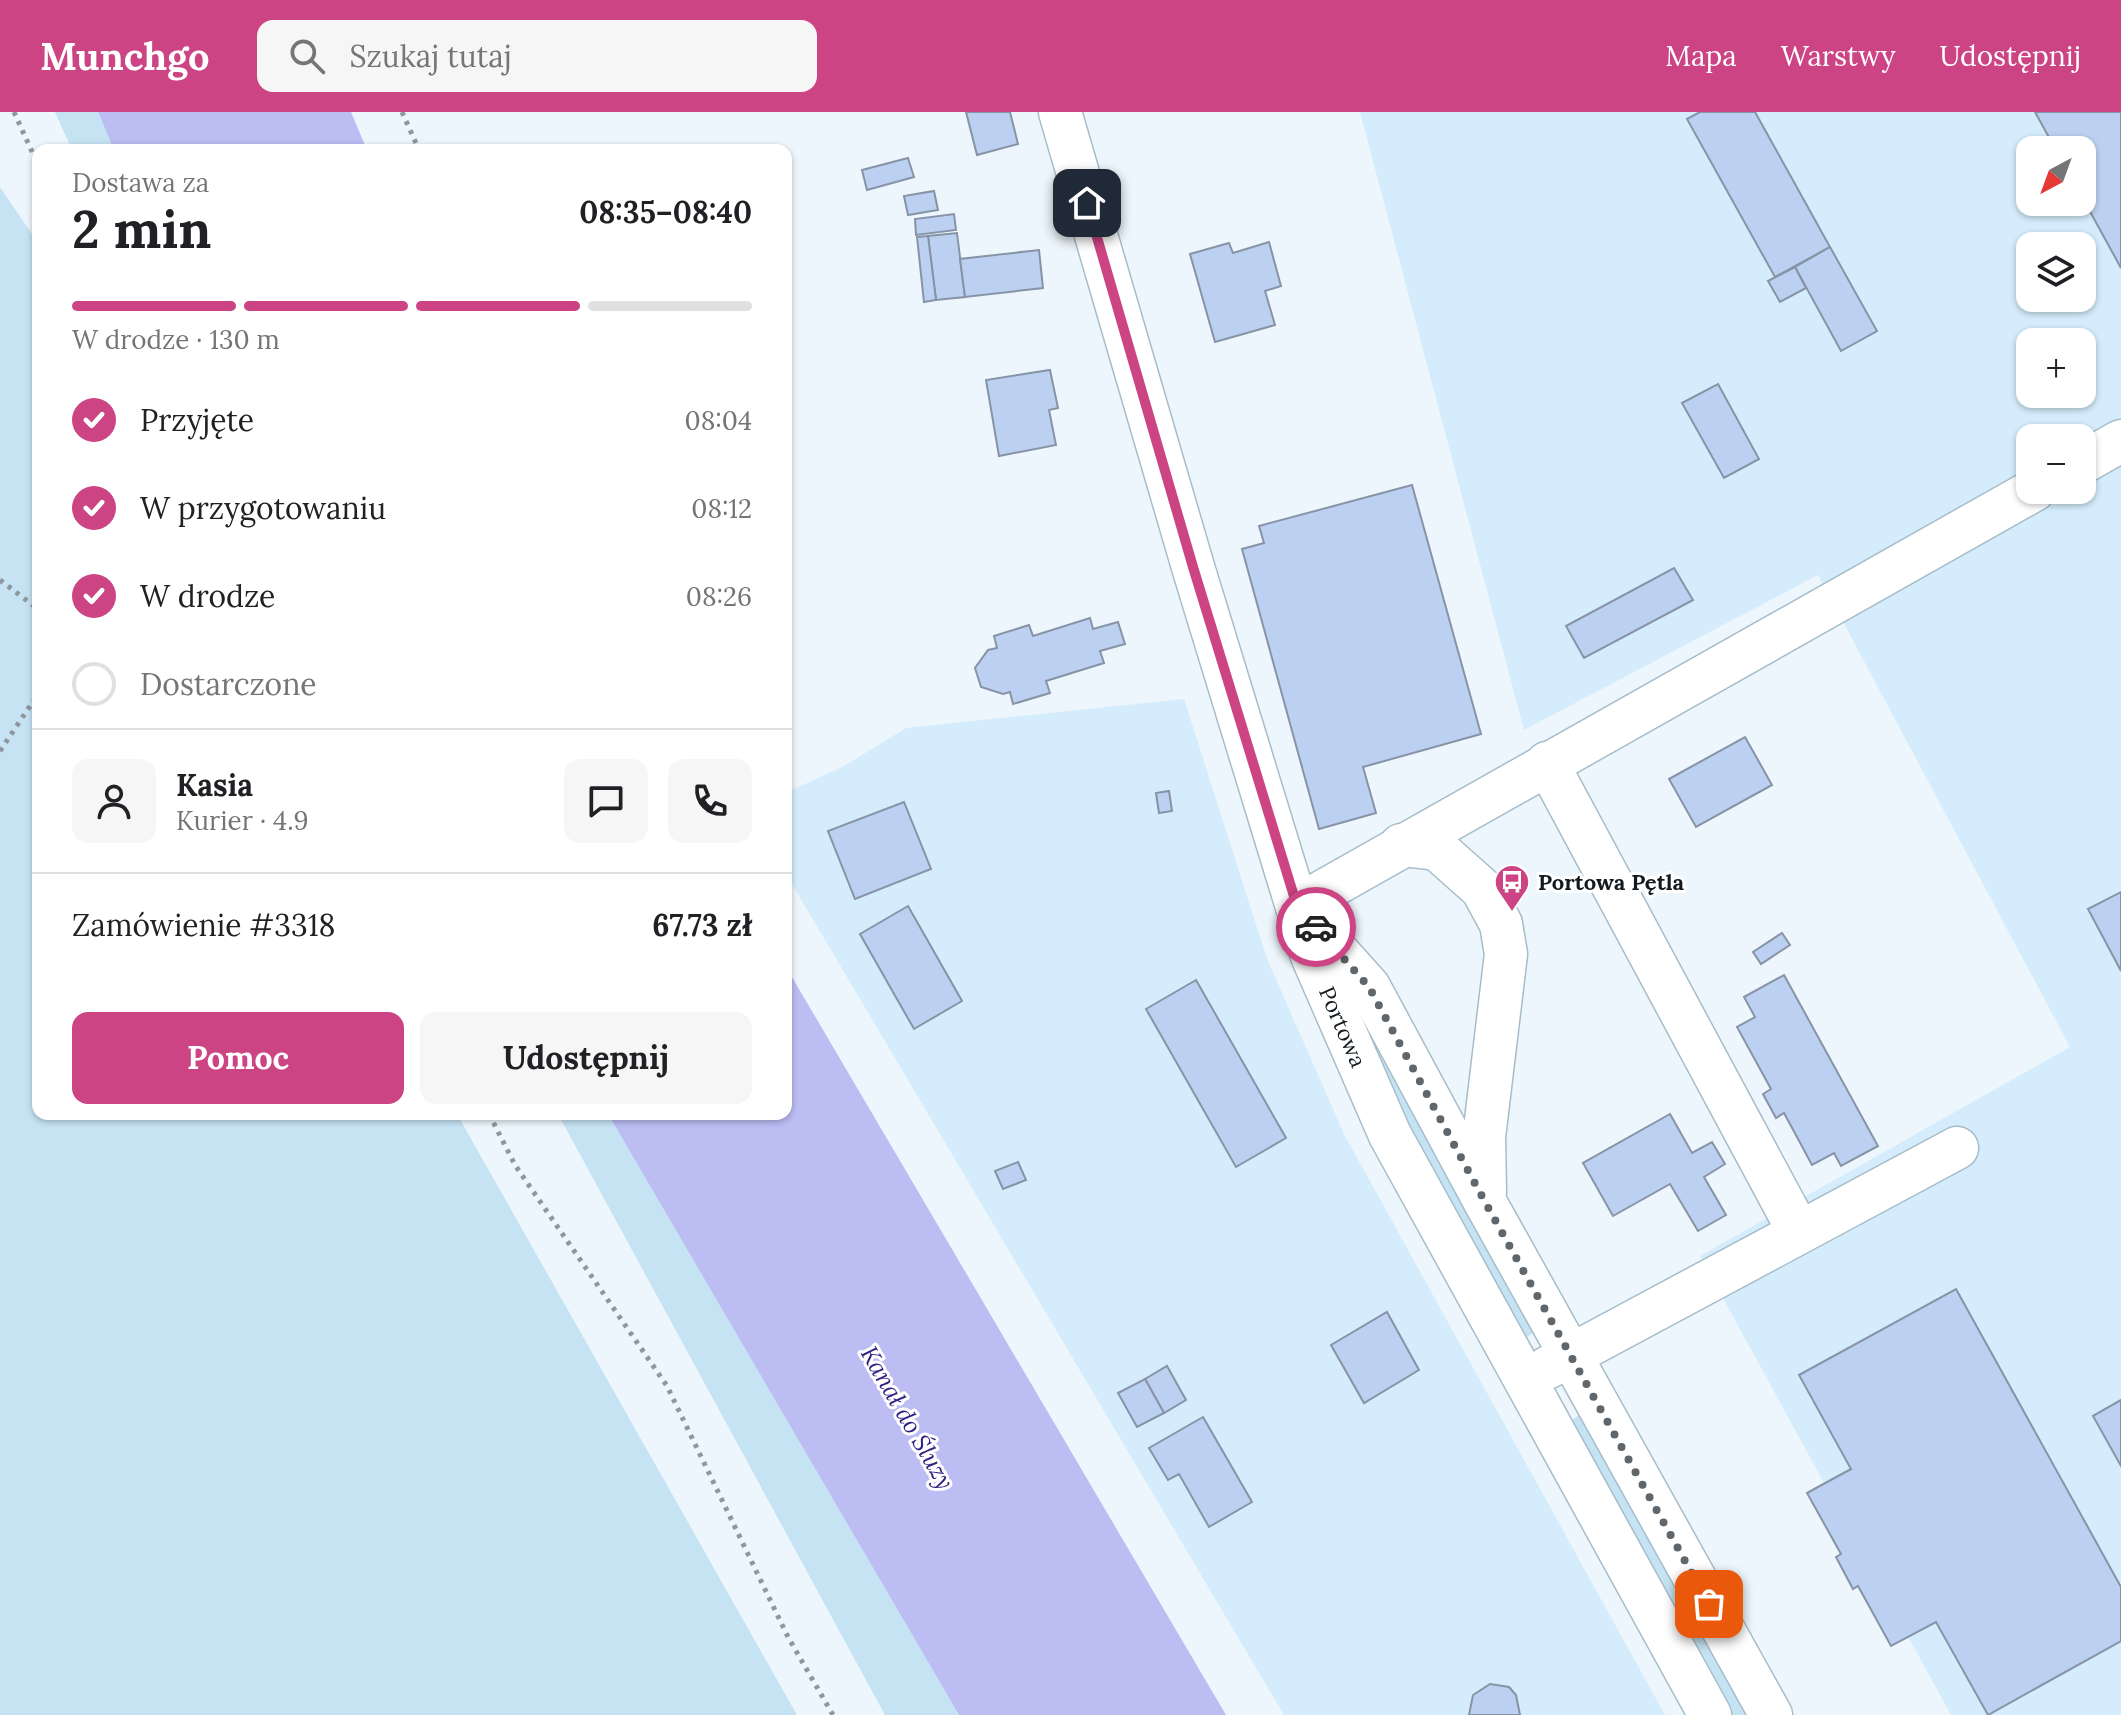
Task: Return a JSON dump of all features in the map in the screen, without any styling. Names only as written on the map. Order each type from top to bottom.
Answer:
[{"type":"street","points":[[1060,112],[1193,567],[1297,906],[2016,500]]},
{"type":"street","points":[[2096,455],[2121,441]]},
{"type":"street","points":[[1547,763],[1799,1232]]},
{"type":"street","points":[[1401,845],[1437,849],[1482,889],[1501,924],[1506,954],[1484,1137],[1485,1202]]},
{"type":"street","name":"Portowa","points":[[1297,906],[1369,987],[1771,1715]]},
{"type":"street","name":"Portowa","points":[[1297,906],[1312,956],[1390,1135],[1710,1715]]},
{"type":"street","points":[[1524,1379],[1957,1148]]},
{"type":"path","points":[[14,112],[32,152]]},
{"type":"path","points":[[402,112],[416,144]]},
{"type":"path","points":[[0,580],[32,604]]},
{"type":"path","points":[[0,751],[32,703]]},
{"type":"path","points":[[492,1120],[515,1165],[667,1386],[788,1637],[833,1715]]},
{"type":"shaded area","points":[[55,112],[98,112],[111,144],[69,144]]},
{"type":"shaded area","points":[[1360,112],[2121,112],[2121,1715],[1951,1715],[1700,1256],[2070,1047],[1818,575],[1524,730]]},
{"type":"shaded area","points":[[0,187],[32,234],[32,1120],[460,1120],[797,1715],[0,1715]]},
{"type":"shaded area","points":[[1184,699],[1267,959],[1344,1134],[1665,1715],[1284,1715],[792,884],[792,790],[846,765],[906,728]]},
{"type":"shaded area","points":[[1343,983],[1536,1331],[1527,1337],[1516,1329],[1408,1138]]},
{"type":"shaded area","points":[[561,1120],[612,1120],[959,1715],[885,1715]]},
{"type":"shaded area","points":[[1580,1414],[1753,1715],[1727,1715],[1570,1422]]},
{"type":"water","points":[[98,112],[351,112],[364,144],[111,144]]},
{"type":"water","name":"Kanał do Śluzy","points":[[792,977],[1226,1715],[959,1715],[612,1120],[792,1120]]},
{"type":"building","points":[[966,112],[1010,112],[1018,144],[977,155]]},
{"type":"building","points":[[1700,112],[1755,112],[1830,247],[1775,277],[1687,119]]},
{"type":"building","points":[[2035,112],[2121,112],[2121,268],[2092,216],[2096,216],[2096,136],[2048,136]]},
{"type":"building","points":[[908,158],[914,177],[867,190],[862,170]]},
{"type":"building","points":[[934,191],[938,210],[908,215],[904,196]]},
{"type":"building","points":[[954,214],[956,230],[916,235],[915,219]]},
{"type":"building","points":[[957,233],[965,297],[936,300],[928,236]]},
{"type":"building","points":[[928,236],[936,300],[924,302],[917,237]]},
{"type":"building","points":[[1269,242],[1281,286],[1265,291],[1275,325],[1215,342],[1190,254],[1229,243],[1233,253]]},
{"type":"building","points":[[1830,247],[1877,331],[1841,351],[1795,267]]},
{"type":"building","points":[[1039,250],[1043,288],[965,297],[960,259]]},
{"type":"building","points":[[1795,267],[1806,288],[1780,302],[1768,281]]},
{"type":"building","points":[[1050,370],[1058,408],[1049,410],[1056,445],[999,456],[986,380]]},
{"type":"building","points":[[1718,384],[1759,459],[1724,478],[1682,403]]},
{"type":"building","points":[[1412,485],[1481,734],[1363,767],[1376,813],[1319,829],[1242,549],[1264,543],[1259,526]]},
{"type":"building","points":[[1674,568],[1693,600],[1584,658],[1566,626]]},
{"type":"building","points":[[1090,618],[1093,629],[1118,622],[1125,644],[1100,651],[1104,663],[1046,681],[1050,693],[1013,704],[1010,692],[1003,694],[981,687],[975,668],[988,650],[997,648],[994,636],[1029,625],[1033,636]]},
{"type":"building","points":[[1745,737],[1772,785],[1696,827],[1669,779]]},
{"type":"building","points":[[1169,791],[1172,811],[1159,813],[1156,793]]},
{"type":"building","points":[[904,802],[931,869],[855,899],[828,831]]},
{"type":"building","points":[[2121,892],[2121,971],[2088,909]]},
{"type":"building","points":[[908,906],[962,1001],[914,1029],[860,934]]},
{"type":"building","points":[[1782,933],[1790,945],[1761,964],[1753,952]]},
{"type":"building","points":[[1784,975],[1878,1146],[1841,1166],[1834,1153],[1812,1165],[1784,1113],[1776,1118],[1763,1094],[1771,1089],[1737,1027],[1755,1017],[1744,997]]},
{"type":"building","points":[[1196,980],[1286,1138],[1236,1167],[1146,1009]]},
{"type":"building","points":[[1670,1114],[1692,1153],[1712,1142],[1725,1164],[1704,1177],[1726,1215],[1698,1231],[1670,1184],[1613,1216],[1583,1163]]},
{"type":"building","points":[[1018,1162],[1026,1180],[1003,1189],[995,1171]]},
{"type":"building","points":[[1956,1289],[2121,1587],[2121,1641],[1988,1715],[1936,1622],[1891,1646],[1858,1586],[1853,1589],[1836,1557],[1841,1554],[1807,1493],[1851,1469],[1799,1375]]},
{"type":"building","points":[[1387,1312],[1419,1370],[1364,1403],[1331,1345]]},
{"type":"building","points":[[1167,1366],[1186,1400],[1164,1413],[1145,1379]]},
{"type":"building","points":[[1145,1379],[1164,1413],[1137,1427],[1118,1393]]},
{"type":"building","points":[[2121,1400],[2121,1466],[2093,1416]]},
{"type":"building","points":[[1203,1417],[1252,1502],[1209,1527],[1179,1474],[1168,1480],[1149,1448]]},
{"type":"building","points":[[1490,1684],[1509,1687],[1516,1695],[1520,1715],[1469,1715],[1473,1695]]},
{"type":"way so far","points":[[1316,927],[1369,987],[1709,1604]]},
{"type":"place","name":"Portowa Pętla","points":[[1512,913]]},
{"type":"route","points":[[1087,203],[1284,865],[1297,906],[1316,927]]}]
